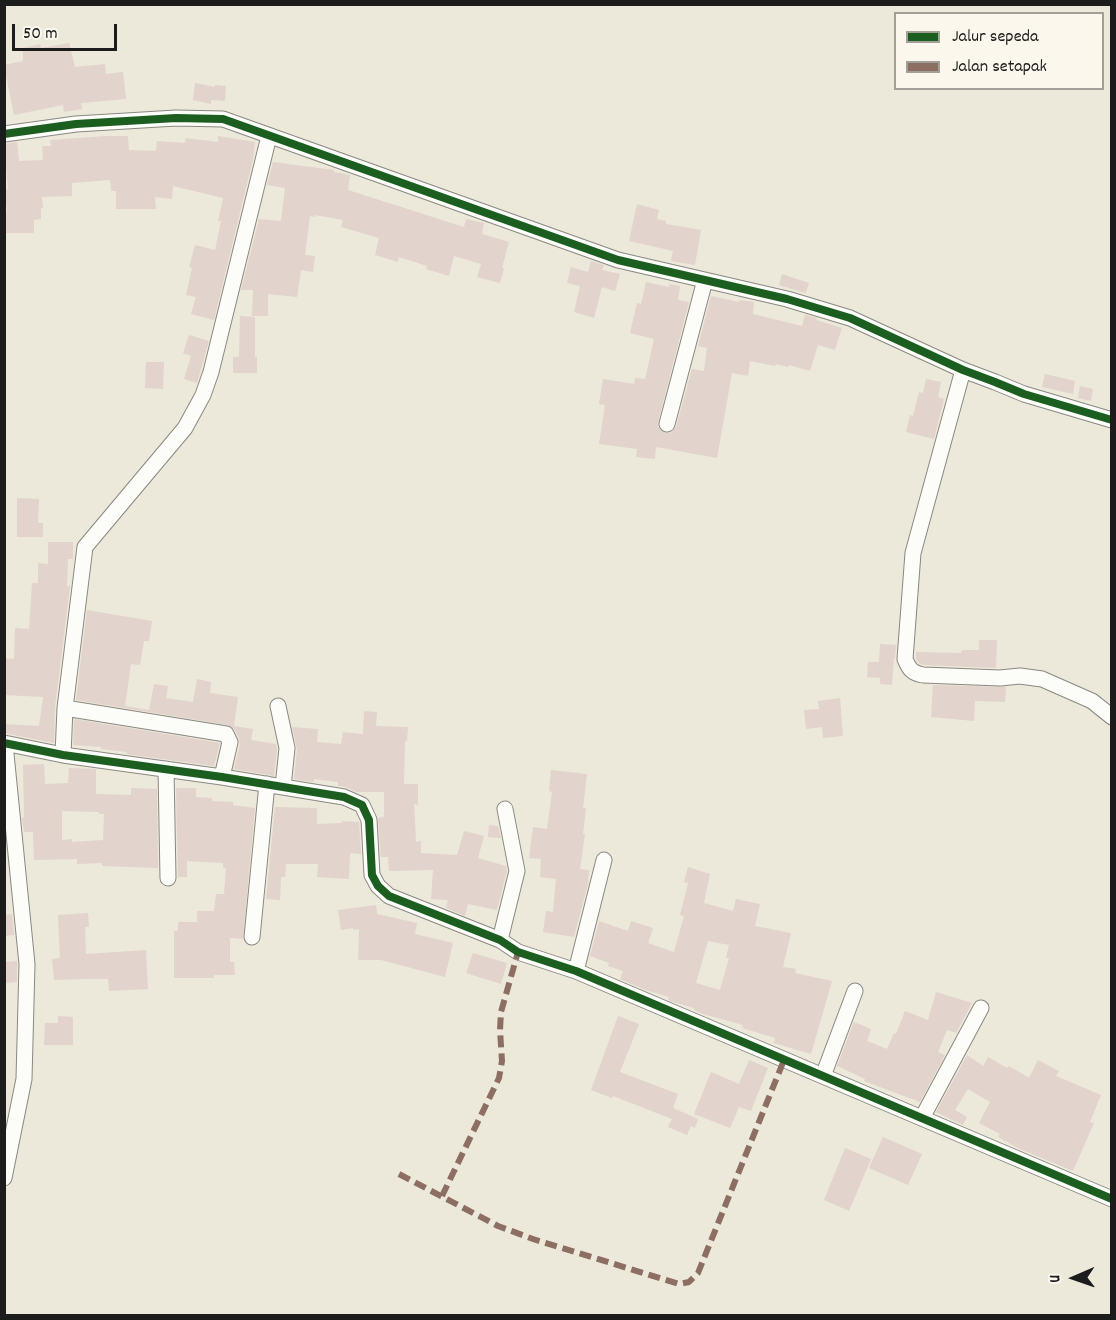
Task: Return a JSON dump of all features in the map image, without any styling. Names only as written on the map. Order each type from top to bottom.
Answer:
[{"type":"street","points":[[4,134],[76,124],[176,118],[223,119],[618,260],[787,299],[850,318],[963,370],[1024,394],[1112,420]]},
{"type":"street","points":[[63,755],[65,708],[85,547],[185,428],[203,395],[211,372],[269,136]]},
{"type":"street","points":[[667,424],[705,280]]},
{"type":"street","points":[[963,370],[913,553],[905,659],[908,667],[913,674],[923,675],[1000,678],[1020,676],[1042,679],[1092,701],[1112,717]]},
{"type":"street","points":[[278,706],[287,748],[283,787]]},
{"type":"street","points":[[65,708],[226,734],[230,742],[222,777]]},
{"type":"street","points":[[4,1178],[24,1078],[27,964],[5,743],[63,755],[344,797],[362,805],[369,820],[372,875],[378,886],[389,896],[500,939],[518,952],[576,971],[1112,1199]]},
{"type":"street","points":[[166,770],[168,878]]},
{"type":"street","points":[[252,938],[267,784]]},
{"type":"street","points":[[500,939],[517,871],[505,809]]},
{"type":"street","points":[[576,971],[604,860]]},
{"type":"street","points":[[823,1076],[855,991]]},
{"type":"street","points":[[922,1118],[981,1008]]},
{"type":"building","points":[[69,43],[75,67],[105,64],[106,74],[123,72],[126,99],[81,103],[82,109],[64,112],[63,105],[14,115],[4,65],[23,61],[23,48],[40,44],[41,48]]},
{"type":"building","points":[[195,83],[215,87],[215,85],[226,86],[225,101],[211,100],[211,104],[193,100]]},
{"type":"building","points":[[128,136],[129,150],[156,151],[157,141],[185,143],[186,138],[218,142],[218,136],[255,142],[253,159],[214,320],[191,314],[196,297],[186,295],[192,268],[189,267],[195,245],[215,250],[223,198],[173,186],[172,199],[155,197],[156,209],[116,209],[116,191],[111,191],[110,180],[72,183],[72,196],[42,197],[41,219],[34,220],[34,233],[4,233],[4,212],[7,212],[5,189],[8,189],[4,144],[17,142],[19,161],[43,160],[42,146],[51,146],[50,140]]},
{"type":"building","points":[[273,162],[334,170],[334,172],[350,175],[348,190],[464,227],[466,219],[484,223],[482,234],[509,242],[500,283],[477,277],[481,264],[454,256],[449,276],[399,257],[398,262],[375,255],[379,238],[341,227],[343,220],[315,215],[315,217],[310,216],[305,255],[315,256],[313,272],[301,270],[297,297],[268,294],[268,316],[252,316],[253,290],[241,290],[259,219],[281,221],[285,188],[267,185]]},
{"type":"building","points":[[637,204],[659,210],[657,219],[666,221],[666,224],[701,230],[695,265],[671,261],[673,251],[629,241]]},
{"type":"building","points":[[591,261],[604,265],[602,270],[620,274],[615,291],[602,287],[594,318],[574,312],[580,286],[567,283],[571,267],[588,272]]},
{"type":"building","points":[[782,274],[809,283],[806,293],[779,285]]},
{"type":"building","points":[[646,282],[669,287],[669,284],[680,286],[678,300],[689,302],[658,422],[658,427],[664,433],[670,433],[676,427],[692,369],[704,371],[707,348],[698,346],[711,296],[739,302],[739,300],[754,302],[753,314],[802,326],[805,315],[842,328],[835,350],[818,345],[810,371],[789,365],[788,367],[776,364],[775,366],[750,361],[748,376],[732,373],[717,458],[656,447],[655,459],[636,457],[637,449],[599,444],[605,405],[599,404],[603,379],[634,384],[635,378],[645,379],[654,339],[630,333],[637,303],[641,304]]},
{"type":"building","points":[[240,316],[255,317],[257,373],[233,373],[233,357],[239,357]]},
{"type":"building","points":[[189,335],[209,341],[197,383],[184,379],[191,356],[183,353]]},
{"type":"building","points":[[146,362],[164,362],[163,389],[145,388]]},
{"type":"building","points":[[1045,374],[1075,381],[1073,394],[1042,387]]},
{"type":"building","points":[[926,379],[941,382],[938,397],[944,399],[934,439],[906,432],[910,415],[913,416],[919,392],[923,393]]},
{"type":"building","points":[[1080,386],[1093,389],[1091,401],[1078,398]]},
{"type":"building","points":[[17,498],[39,499],[38,523],[43,523],[43,537],[17,537]]},
{"type":"building","points":[[48,542],[73,542],[73,559],[68,559],[67,586],[70,586],[55,707],[54,743],[4,733],[4,724],[39,726],[43,697],[4,695],[4,658],[14,659],[15,628],[29,629],[32,583],[38,583],[38,563],[48,564]]},
{"type":"building","points":[[87,610],[152,621],[149,641],[144,641],[140,665],[131,664],[125,706],[149,710],[154,684],[168,686],[166,698],[193,702],[197,679],[211,682],[210,693],[238,697],[234,726],[253,729],[251,740],[276,744],[274,776],[234,769],[240,744],[234,729],[228,725],[76,700]]},
{"type":"building","points":[[979,640],[997,640],[996,668],[924,665],[916,659],[916,652],[961,653],[962,650],[979,650]]},
{"type":"building","points":[[880,644],[896,645],[892,685],[880,684],[880,678],[867,677],[868,662],[879,662]]},
{"type":"building","points":[[933,685],[1006,687],[1005,702],[975,701],[974,721],[931,717]]},
{"type":"building","points":[[840,698],[843,736],[823,738],[822,727],[806,729],[804,710],[819,709],[818,701]]},
{"type":"building","points":[[364,711],[377,712],[376,726],[408,727],[407,741],[405,741],[404,784],[418,784],[418,805],[414,804],[416,842],[421,841],[421,853],[457,855],[464,831],[484,836],[478,858],[506,866],[507,871],[497,910],[468,904],[465,916],[446,908],[448,900],[431,899],[433,870],[389,871],[388,857],[381,857],[378,818],[384,817],[384,792],[356,792],[338,786],[338,782],[294,779],[297,749],[292,727],[318,729],[317,742],[341,744],[343,732],[363,734]]},
{"type":"building","points":[[74,719],[220,743],[214,766],[126,754],[127,752],[101,749],[101,747],[73,745]]},
{"type":"building","points":[[44,764],[45,784],[68,783],[69,768],[96,769],[96,794],[131,795],[131,788],[157,789],[158,868],[102,866],[102,863],[77,864],[77,859],[34,860],[33,832],[24,832],[22,818],[24,817],[23,765]],"holes":[[[62,811],[99,812],[99,814],[104,814],[103,840],[72,842],[72,839],[62,840]]]},
{"type":"building","points":[[551,770],[587,774],[583,808],[586,808],[583,834],[585,834],[580,869],[589,870],[588,884],[574,937],[543,932],[546,911],[553,912],[556,879],[540,877],[541,859],[529,858],[533,827],[547,829],[552,792],[549,791]]},
{"type":"building","points":[[176,788],[196,788],[196,797],[212,798],[212,801],[233,802],[233,805],[255,808],[243,939],[230,938],[230,962],[234,962],[235,975],[214,975],[214,978],[174,978],[174,931],[178,931],[178,922],[197,922],[197,911],[214,911],[216,894],[224,894],[226,868],[223,868],[223,863],[187,861],[187,877],[178,877]]},
{"type":"building","points":[[275,807],[317,808],[317,824],[342,823],[342,821],[359,822],[361,854],[350,853],[349,879],[317,877],[318,864],[286,864],[285,877],[281,877],[280,900],[266,899]]},
{"type":"building","points":[[489,825],[498,826],[501,838],[488,837]]},
{"type":"building","points":[[688,867],[710,874],[704,903],[733,911],[736,899],[760,904],[755,926],[791,933],[783,967],[796,969],[795,973],[832,981],[811,1054],[774,1043],[775,1038],[742,1028],[743,1025],[703,1014],[694,1008],[668,1000],[669,997],[620,979],[623,971],[590,956],[599,921],[628,931],[631,921],[653,928],[648,943],[674,952],[684,916],[680,915],[688,883],[684,882]],"holes":[[[708,941],[729,945],[726,958],[729,958],[720,990],[696,983]]]},
{"type":"building","points":[[376,905],[377,914],[417,923],[415,934],[453,943],[445,977],[381,960],[358,960],[359,929],[341,930],[338,910]]},
{"type":"building","points":[[88,913],[89,927],[85,927],[86,954],[146,950],[148,989],[109,991],[108,979],[54,980],[52,959],[60,958],[58,915]]},
{"type":"building","points":[[12,914],[14,935],[4,936],[4,915]]},
{"type":"building","points":[[473,953],[507,963],[501,984],[466,973]]},
{"type":"building","points":[[17,961],[17,982],[4,983],[4,962]]},
{"type":"building","points":[[936,992],[972,1003],[956,1033],[947,1030],[938,1052],[945,1055],[920,1102],[864,1081],[865,1079],[837,1066],[854,1022],[871,1029],[867,1041],[887,1049],[905,1011],[928,1020]]},
{"type":"building","points":[[58,1016],[73,1017],[73,1045],[44,1045],[45,1023],[58,1023]]},
{"type":"building","points":[[618,1016],[639,1024],[620,1072],[678,1094],[673,1108],[698,1119],[695,1128],[691,1126],[687,1135],[668,1127],[672,1119],[591,1090]]},
{"type":"building","points":[[967,1055],[983,1066],[988,1057],[1029,1078],[1038,1060],[1059,1071],[1056,1076],[1101,1095],[1090,1122],[1094,1123],[1073,1171],[1020,1149],[998,1137],[1000,1134],[979,1123],[990,1102],[968,1089],[955,1110],[967,1117],[963,1125],[936,1112]]},
{"type":"building","points":[[749,1060],[768,1068],[751,1111],[739,1107],[730,1128],[694,1114],[711,1072],[739,1084]]},
{"type":"building","points":[[883,1137],[922,1154],[908,1185],[869,1168]]},
{"type":"building","points":[[845,1148],[871,1159],[849,1211],[824,1200]]},
{"type":"marked path","points":[[442,1196],[499,1078],[502,1061],[501,1012],[518,952]]},
{"type":"marked path","points":[[399,1174],[498,1226],[679,1284],[689,1282],[698,1273],[784,1060]]},
{"type":"cycle path","points":[[4,134],[76,124],[176,118],[223,119],[618,260],[787,299],[850,318],[963,370],[1024,394],[1112,420]]},
{"type":"cycle path","points":[[4,743],[63,755],[344,797],[362,805],[369,820],[372,875],[378,886],[389,896],[500,940],[518,952],[576,971],[1112,1199]]}]
